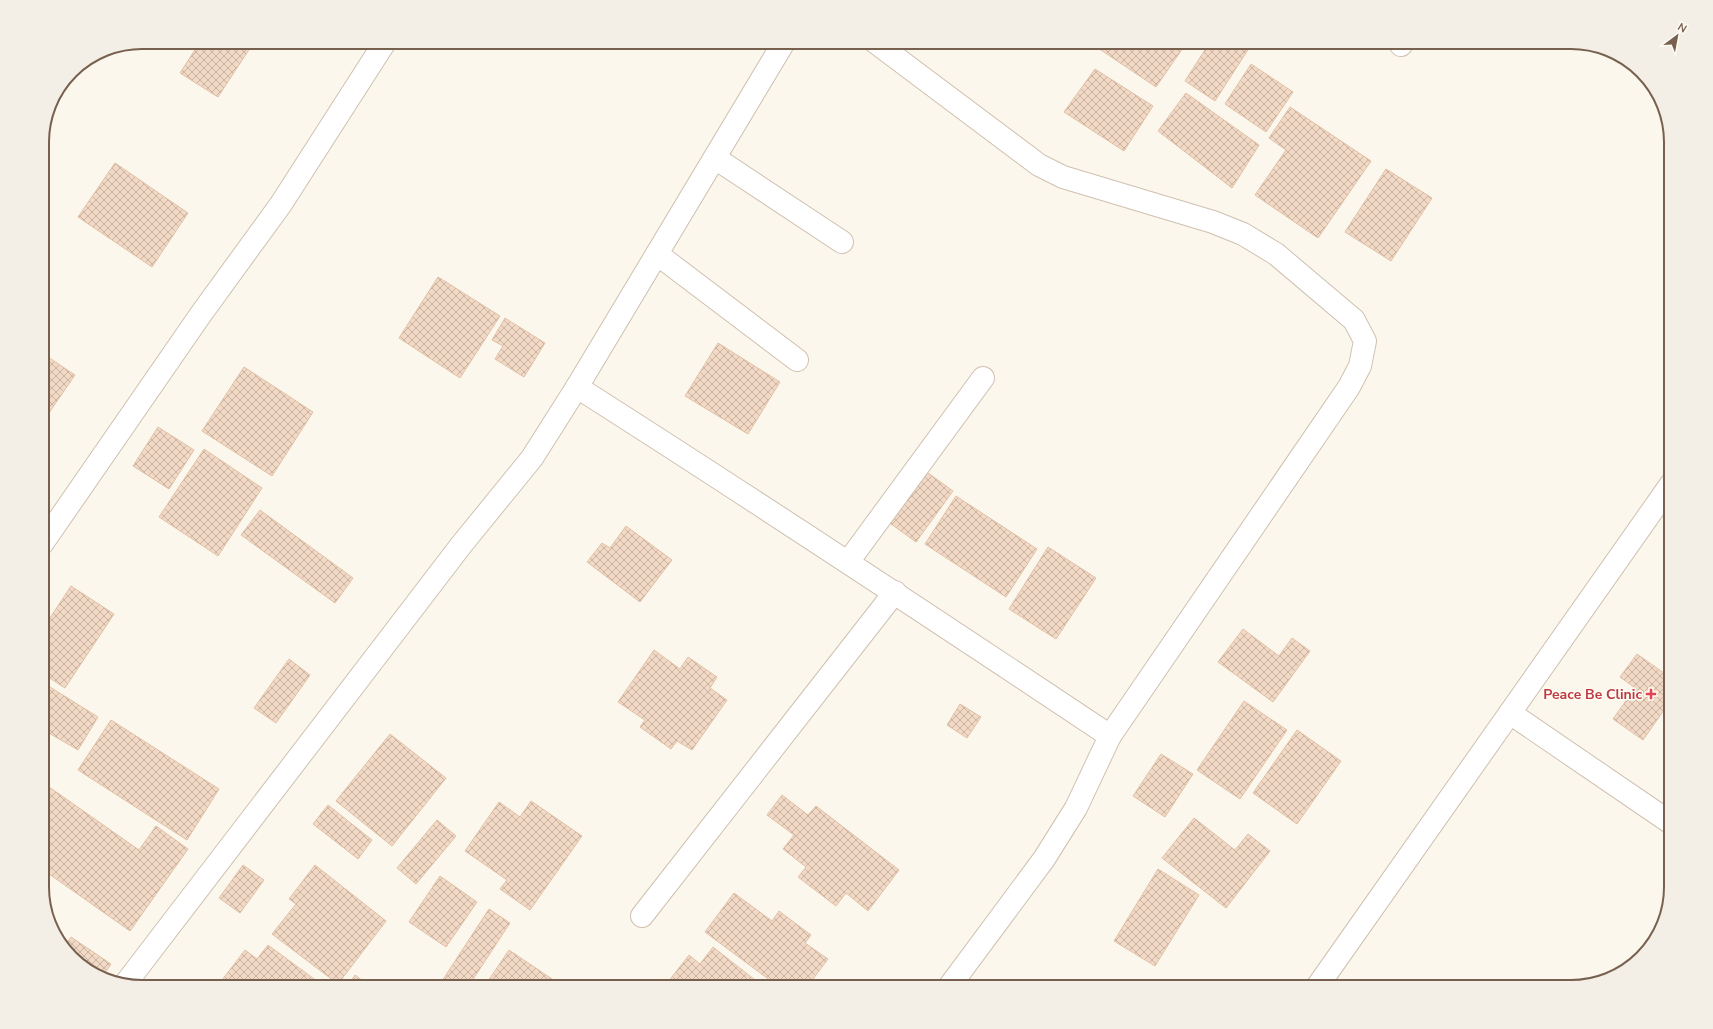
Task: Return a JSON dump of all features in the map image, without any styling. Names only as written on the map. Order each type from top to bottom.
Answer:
[{"type":"street","points":[[49,534],[200,314],[281,204],[381,49]]},
{"type":"street","points":[[129,979],[462,544],[532,458],[577,387],[780,49]]},
{"type":"street","points":[[884,49],[1039,165],[1063,177],[1213,222],[1243,234],[1263,246],[1276,254],[1354,320],[1365,341],[1360,366],[1349,387],[1110,736],[1076,808],[1048,853],[954,980]]},
{"type":"street","points":[[715,158],[842,242]]},
{"type":"street","points":[[657,254],[797,360]]},
{"type":"street","points":[[848,562],[983,378]]},
{"type":"street","points":[[577,387],[894,592],[1110,736]]},
{"type":"street","points":[[1322,980],[1664,494]]},
{"type":"street","points":[[642,916],[894,592]]},
{"type":"street","points":[[1510,713],[1664,818]]},
{"type":"building","points":[[195,49],[249,49],[218,97],[180,73]]},
{"type":"building","points":[[1099,49],[1182,49],[1156,87]]},
{"type":"building","points":[[1206,49],[1248,49],[1215,101],[1185,81]]},
{"type":"building","points":[[1251,64],[1293,92],[1266,132],[1225,104]]},
{"type":"building","points":[[1095,69],[1153,106],[1124,151],[1064,112]]},
{"type":"building","points":[[1186,93],[1259,145],[1232,188],[1158,131]]},
{"type":"building","points":[[1290,107],[1371,161],[1318,238],[1255,195],[1286,150],[1269,138]]},
{"type":"building","points":[[115,163],[188,213],[152,267],[78,217]]},
{"type":"building","points":[[1386,169],[1432,198],[1391,261],[1345,232]]},
{"type":"building","points":[[438,277],[500,316],[460,378],[399,338]]},
{"type":"building","points":[[505,318],[545,343],[524,377],[495,359],[503,346],[492,340]]},
{"type":"building","points":[[718,343],[780,382],[748,434],[685,396]]},
{"type":"building","points":[[49,358],[75,375],[49,413]]},
{"type":"building","points":[[244,367],[313,412],[272,476],[202,431]]},
{"type":"building","points":[[158,427],[194,450],[169,489],[133,466]]},
{"type":"building","points":[[204,449],[262,488],[218,556],[159,517]]},
{"type":"building","points":[[924,470],[953,491],[916,542],[887,521]]},
{"type":"building","points":[[956,496],[1037,549],[1006,597],[925,544]]},
{"type":"building","points":[[260,510],[353,578],[335,603],[241,535]]},
{"type":"building","points":[[626,526],[672,560],[640,602],[587,562],[602,543],[610,548]]},
{"type":"building","points":[[1048,547],[1096,578],[1056,639],[1009,609]]},
{"type":"building","points":[[71,586],[114,614],[65,688],[49,678],[49,619]]},
{"type":"building","points":[[1243,629],[1279,656],[1292,638],[1310,651],[1273,702],[1218,662]]},
{"type":"building","points":[[654,650],[680,669],[688,657],[717,677],[710,688],[727,700],[692,750],[677,741],[671,749],[640,727],[645,720],[618,702]]},
{"type":"building","name":"Peace Be Clinic","points":[[1637,654],[1664,673],[1664,710],[1643,740],[1613,719],[1635,688],[1620,677]]},
{"type":"building","points":[[289,659],[310,675],[276,723],[254,708]]},
{"type":"building","points":[[49,686],[98,717],[78,750],[49,733]]},
{"type":"building","points":[[1244,701],[1287,730],[1240,799],[1197,770]]},
{"type":"building","points":[[960,704],[981,717],[967,738],[947,725]]},
{"type":"building","points":[[111,720],[219,789],[187,840],[78,770]]},
{"type":"building","points":[[1297,730],[1341,761],[1297,824],[1253,793]]},
{"type":"building","points":[[390,734],[446,778],[392,846],[336,801]]},
{"type":"building","points":[[1161,754],[1193,774],[1165,817],[1133,796]]},
{"type":"building","points":[[49,787],[139,850],[156,826],[188,849],[130,931],[49,874]]},
{"type":"building","points":[[782,795],[808,815],[816,806],[899,870],[868,911],[846,893],[836,906],[798,877],[806,867],[783,849],[794,835],[767,815]]},
{"type":"building","points":[[531,801],[582,836],[530,910],[500,889],[507,880],[465,851],[499,802],[520,817]]},
{"type":"building","points":[[328,805],[372,840],[358,859],[313,824]]},
{"type":"building","points":[[1194,818],[1235,850],[1248,834],[1270,851],[1226,908],[1162,858]]},
{"type":"building","points":[[437,820],[456,836],[416,884],[397,868]]},
{"type":"building","points":[[243,865],[264,880],[240,913],[219,898]]},
{"type":"building","points":[[315,865],[386,921],[341,980],[333,980],[272,934],[296,904],[289,899]]},
{"type":"building","points":[[1158,869],[1199,895],[1155,966],[1114,941]]},
{"type":"building","points":[[440,876],[477,902],[446,947],[409,922]]},
{"type":"building","points":[[734,893],[772,921],[779,911],[811,935],[805,943],[828,959],[812,980],[770,980],[705,932]]},
{"type":"building","points":[[489,909],[510,923],[473,980],[443,980]]},
{"type":"building","points":[[71,937],[111,964],[105,973],[96,968],[85,961],[68,942]]},
{"type":"building","points":[[268,945],[316,980],[222,980],[245,950],[257,959]]},
{"type":"building","points":[[713,947],[755,980],[669,980],[689,955],[700,964]]},
{"type":"building","points":[[509,950],[554,980],[489,980]]},
{"type":"building","points":[[355,975],[362,980],[352,980]]},
{"type":"place","name":"Peace Be Clinic","points":[[1651,694]]}]
